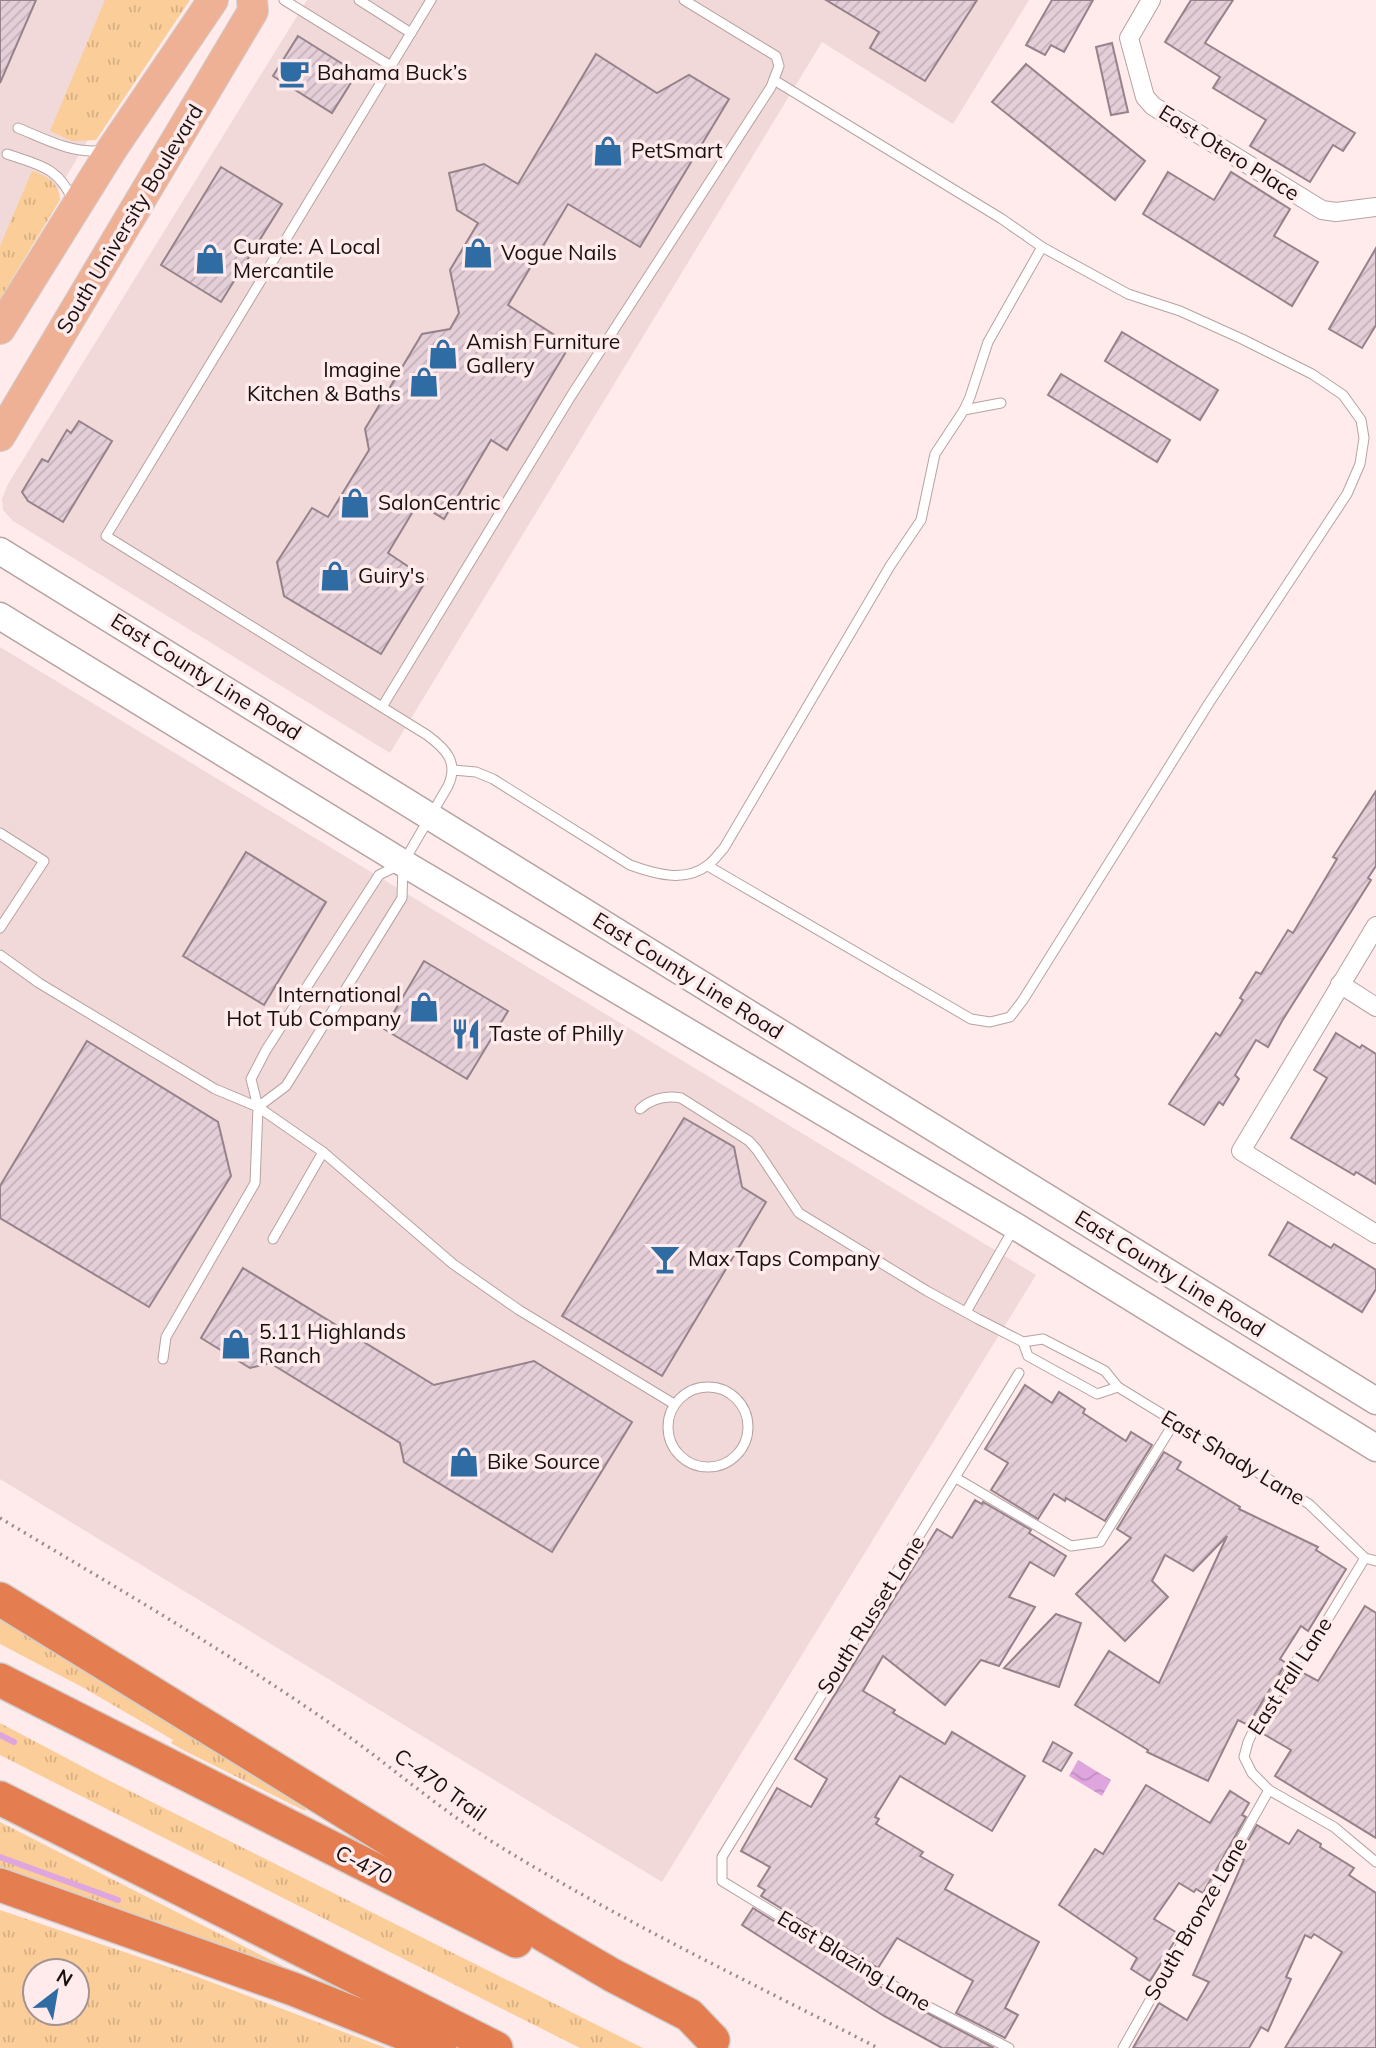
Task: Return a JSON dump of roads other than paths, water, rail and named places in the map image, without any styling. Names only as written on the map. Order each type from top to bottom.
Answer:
[{"type":"highway","points":[[0,1599],[537,1931],[612,1975],[689,2015],[721,2044]]},
{"type":"highway","name":"C-470","points":[[0,1680],[721,2044]]},
{"type":"highway","points":[[0,1798],[496,2048]]},
{"type":"highway","points":[[0,1885],[293,1989],[440,2048]]},
{"type":"main road","points":[[0,329],[112,149],[213,0]]},
{"type":"main road","name":"South University Boulevard","points":[[0,436],[253,11],[252,0]]},
{"type":"main road","name":"East County Line Road","points":[[0,551],[1376,1401]]},
{"type":"main road","name":"East County Line Road","points":[[0,616],[403,863],[1015,1226],[1376,1448]]},
{"type":"street","name":"East Otero Place","points":[[1151,0],[1129,38],[1145,97],[1153,106],[1322,210],[1336,212],[1376,207]]},
{"type":"street","points":[[1376,926],[1241,1151],[1376,1234]]},
{"type":"street","points":[[1340,984],[1376,1007]]},
{"type":"lane","points":[[284,0],[391,66]]},
{"type":"lane","points":[[359,0],[411,33]]},
{"type":"lane","points":[[258,1107],[286,1086],[402,898],[403,863],[448,786],[453,770],[450,755],[382,707],[106,536],[431,0]]},
{"type":"lane","points":[[382,707],[571,396],[774,80],[779,66],[776,56],[684,0]]},
{"type":"lane","points":[[708,866],[971,1019],[990,1022],[1010,1017],[1044,970],[1209,703],[1347,494],[1360,464],[1364,438],[1361,420],[1343,395],[1312,374],[1180,310],[1128,294],[1042,247],[1002,219],[774,80]]},
{"type":"lane","points":[[18,128],[74,150],[93,152],[112,149]]},
{"type":"lane","points":[[7,153],[53,172],[64,183],[75,209]]},
{"type":"lane","points":[[453,770],[482,774],[630,865],[674,876],[692,873],[708,866],[724,848],[921,520],[935,454],[971,397],[988,342],[1042,247]]},
{"type":"lane","points":[[964,410],[1001,403]]},
{"type":"lane","points":[[0,833],[44,861],[0,928]]},
{"type":"lane","points":[[163,1359],[166,1337],[255,1183],[258,1107],[251,1079],[266,1050],[379,875],[403,863]]},
{"type":"lane","points":[[0,954],[39,983],[203,1082],[258,1107],[323,1152],[433,1249],[462,1271],[519,1310],[674,1405]]},
{"type":"lane","name":"East Shady Lane","points":[[640,1109],[658,1099],[673,1096],[725,1124],[757,1150],[799,1213],[927,1292],[1023,1342],[1043,1339],[1105,1371],[1118,1387],[1309,1504],[1365,1558],[1376,1561]]},
{"type":"lane","points":[[273,1239],[323,1152]]},
{"type":"lane","points":[[965,1312],[1015,1226]]},
{"type":"lane","name":"East Shady Lane","points":[[1023,1342],[1028,1356],[1097,1394],[1118,1387]]},
{"type":"lane","name":"South Russet Lane","points":[[722,1857],[1019,1373]]},
{"type":"lane","points":[[711,1387],[730,1394],[744,1409],[748,1423],[747,1437],[741,1449],[733,1459],[722,1465],[697,1466],[685,1460],[676,1452],[667,1428],[674,1405],[684,1394],[697,1388],[711,1387]]},
{"type":"lane","points":[[956,1478],[1071,1546],[1100,1542],[1174,1423]]},
{"type":"lane","name":"East Fall Lane","points":[[1365,1558],[1318,1635],[1293,1665],[1248,1742],[1244,1757],[1252,1773],[1269,1790],[1334,1827],[1376,1862]]},
{"type":"lane","name":"South Bronze Lane","points":[[1123,2048],[1269,1790]]},
{"type":"lane","name":"East Blazing Lane","points":[[722,1857],[722,1881],[928,2006],[1009,2048]]},
{"type":"water","points":[[1078,1760],[1111,1780],[1102,1796],[1069,1776]]},
{"type":"waterway","points":[[0,1735],[14,1742]]},
{"type":"waterway","points":[[0,1857],[118,1900]]},
{"type":"place","name":"Bahama Buck’s","points":[[294,73]]},
{"type":"place","name":"PetSmart","points":[[608,151]]},
{"type":"place","name":"Vogue Nails","points":[[478,253]]},
{"type":"place","name":"Curate: A Local Mercantile","points":[[210,259]]},
{"type":"place","name":"Amish Furniture Gallery","points":[[443,354]]},
{"type":"place","name":"Imagine Kitchen & Baths","points":[[424,382]]},
{"type":"place","name":"SalonCentric","points":[[355,503]]},
{"type":"place","name":"Guiry's","points":[[335,576]]},
{"type":"place","name":"International Hot Tub Company","points":[[424,1007]]},
{"type":"place","name":"Taste of Philly","points":[[466,1034]]},
{"type":"place","name":"Max Taps Company","points":[[665,1259]]},
{"type":"place","name":"5.11 Highlands Ranch","points":[[236,1344]]},
{"type":"place","name":"Bike Source","points":[[464,1462]]}]
